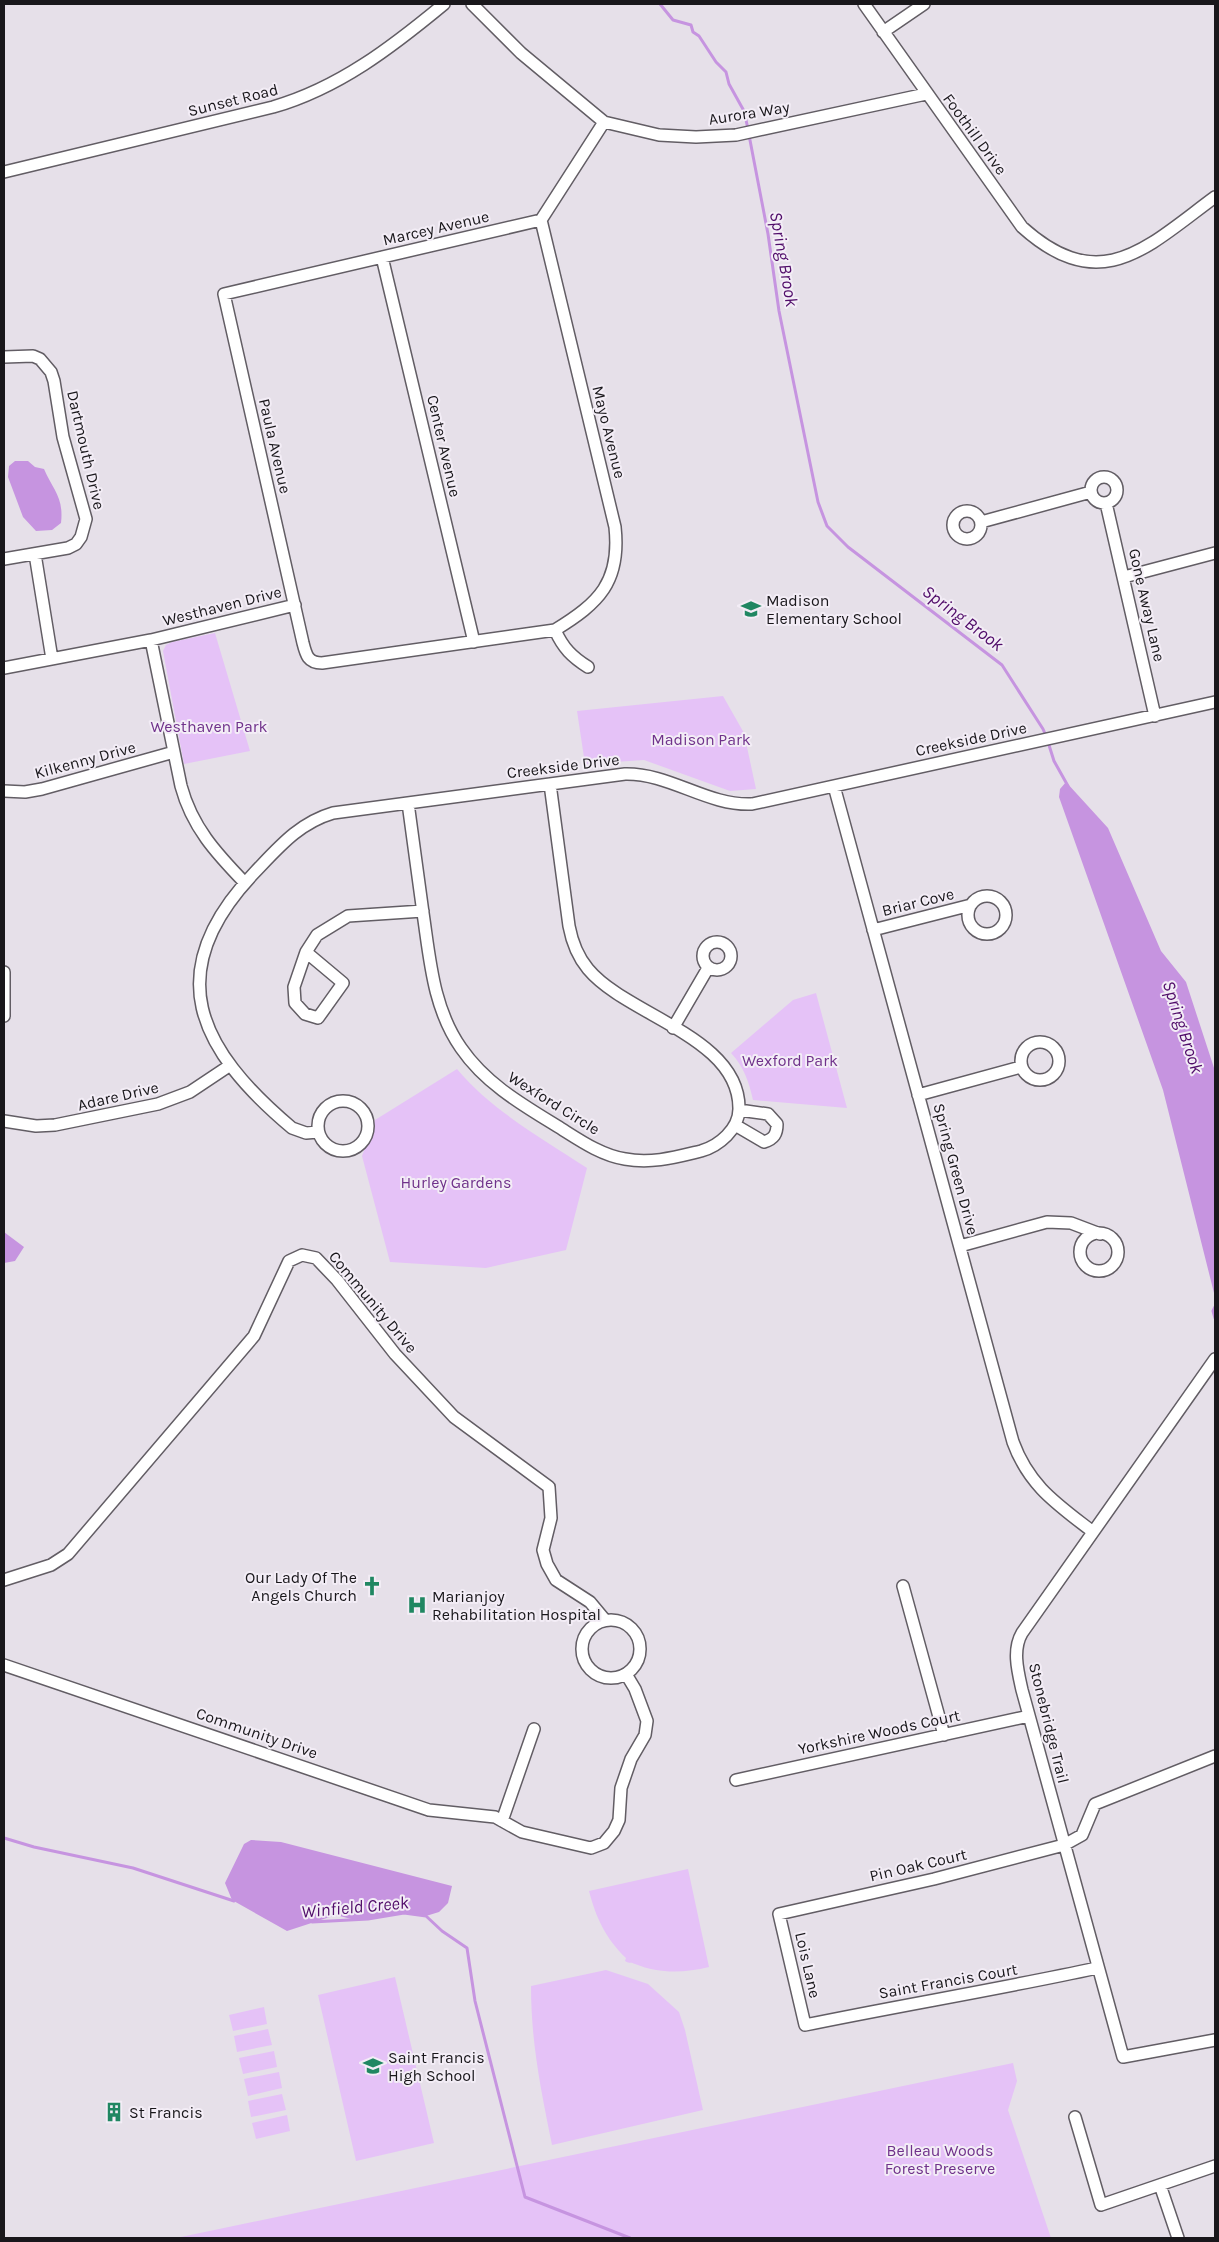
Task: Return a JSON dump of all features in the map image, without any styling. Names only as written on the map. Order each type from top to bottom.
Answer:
[{"type":"street","name":"Sunset Road","points":[[4,172],[273,108],[310,95],[341,79],[382,53],[444,4]]},
{"type":"street","name":"Aurora Way","points":[[472,4],[521,53],[604,122],[659,135],[696,137],[736,135],[926,94]]},
{"type":"street","name":"Foothill Drive","points":[[864,4],[1022,227],[1048,247],[1080,260],[1110,262],[1133,255],[1215,196]]},
{"type":"street","points":[[883,32],[924,4]]},
{"type":"street","points":[[540,220],[604,122]]},
{"type":"street","name":"Marcey Avenue","points":[[224,294],[540,220]]},
{"type":"street","name":"Mayo Avenue","points":[[540,220],[610,505],[616,540],[612,571],[601,595],[582,614],[555,630]]},
{"type":"street","name":"Center Avenue","points":[[382,257],[474,642]]},
{"type":"street","name":"Paula Avenue","points":[[224,294],[294,605]]},
{"type":"street","name":"Dartmouth Drive","points":[[4,357],[33,356],[40,359],[51,372],[63,437],[86,519],[85,528],[76,544],[58,551],[4,558]]},
{"type":"street","points":[[1102,477],[1112,479],[1117,488],[1114,498],[1106,503],[1096,500],[1091,492],[1093,482],[1097,478],[1102,477]]},
{"type":"street","points":[[981,522],[1091,492]]},
{"type":"street","name":"Gone Away Lane","points":[[1106,503],[1155,716]]},
{"type":"street","points":[[1124,577],[1215,553]]},
{"type":"street","points":[[35,554],[52,659]]},
{"type":"street","name":"Westhaven Drive","points":[[4,668],[151,640],[294,605],[307,656],[310,660],[317,663],[555,630]]},
{"type":"street","points":[[555,630],[562,645],[574,658],[588,667]]},
{"type":"street","points":[[151,640],[182,792],[194,822],[208,844],[245,883]]},
{"type":"street","name":"Creekside Drive","points":[[318,1132],[306,1132],[292,1128],[230,1066],[215,1043],[207,1026],[200,991],[203,954],[211,930],[245,883],[288,837],[311,821],[333,813],[625,774],[643,774],[716,800],[741,804],[760,803],[1215,702]]},
{"type":"street","name":"Kilkenny Drive","points":[[4,791],[42,789],[174,752]]},
{"type":"street","name":"Wexford Circle","points":[[408,803],[434,987],[447,1025],[471,1062],[507,1095],[601,1151],[628,1160],[658,1160],[708,1149],[728,1136],[734,1125],[739,1110],[738,1096],[732,1078],[725,1068],[696,1042],[605,986],[589,970],[576,948],[570,926],[550,784]]},
{"type":"street","name":"Spring Green Drive","points":[[834,786],[1018,1456],[1027,1473],[1040,1489],[1093,1532]]},
{"type":"street","name":"Briar Cove","points":[[873,930],[971,906]]},
{"type":"street","points":[[306,952],[343,983],[318,1018],[305,1014],[295,1003],[294,987],[306,952],[317,935],[348,916],[423,910]]},
{"type":"street","points":[[673,1028],[708,968]]},
{"type":"street","points":[[4,972],[4,1016]]},
{"type":"street","name":"Adare Drive","points":[[4,1121],[36,1126],[55,1125],[158,1104],[190,1092],[230,1066]]},
{"type":"street","points":[[918,1095],[1022,1067]]},
{"type":"street","points":[[346,1100],[356,1103],[368,1119],[368,1129],[365,1138],[359,1146],[350,1150],[340,1151],[330,1148],[318,1132],[318,1122],[321,1113],[328,1105],[336,1101],[346,1100]]},
{"type":"street","points":[[734,1125],[764,1142],[774,1137],[777,1132],[777,1124],[768,1114],[739,1110]]},
{"type":"street","points":[[960,1246],[1047,1222],[1071,1223],[1100,1234]]},
{"type":"street","name":"Community Drive","points":[[4,1580],[51,1565],[68,1554],[254,1336],[288,1261],[302,1255],[316,1258],[337,1280],[395,1354],[454,1416],[548,1487],[551,1518],[543,1550],[547,1564],[556,1580],[590,1602],[605,1620]]},
{"type":"street","name":"Stonebridge Trail","points":[[1215,1359],[1017,1641],[1019,1677],[1097,1968],[1123,2057],[1215,2040]]},
{"type":"street","points":[[903,1586],[944,1734]]},
{"type":"street","points":[[605,1620],[622,1622],[636,1634],[639,1642],[637,1660],[626,1674],[616,1677],[601,1676],[589,1668],[584,1659],[582,1649],[583,1639],[588,1630],[605,1620]]},
{"type":"street","name":"Community Drive","points":[[4,1665],[429,1810],[495,1818],[522,1832],[591,1848],[604,1843],[614,1831],[618,1820],[621,1788],[631,1758],[646,1735],[647,1721],[626,1674]]},
{"type":"street","name":"Yorkshire Woods Court","points":[[736,1780],[1029,1716]]},
{"type":"street","points":[[502,1821],[534,1729]]},
{"type":"street","points":[[1064,1845],[1082,1835],[1095,1804],[1215,1756]]},
{"type":"street","name":"Pin Oak Court","points":[[779,1914],[1064,1845]]},
{"type":"street","name":"Lois Lane","points":[[779,1914],[805,2024]]},
{"type":"street","name":"Saint Francis Court","points":[[805,2024],[944,1997],[1020,1985],[1097,1968]]},
{"type":"street","points":[[1074,2117],[1101,2204],[1215,2166]]},
{"type":"street","points":[[1160,2185],[1178,2238]]},
{"type":"green space","name":"Westhaven Park","points":[[215,633],[250,751],[184,764],[163,651],[166,645],[172,642]]},
{"type":"green space","name":"Madison Park","points":[[723,696],[744,733],[756,789],[730,791],[644,760],[585,764],[577,711]]},
{"type":"green space","name":"Wexford Park","points":[[816,993],[847,1108],[753,1100],[745,1075],[731,1053],[793,1000]]},
{"type":"green space","name":"Hurley Gardens","points":[[457,1069],[502,1111],[535,1135],[587,1168],[566,1250],[486,1268],[390,1262],[362,1156],[375,1120]]},
{"type":"green space","points":[[688,1869],[709,1967],[681,1971],[663,1971],[625,1961],[626,1958],[607,1936],[589,1891]]},
{"type":"green space","points":[[606,1970],[648,1984],[679,2012],[685,2030],[703,2110],[552,2145],[535,2047],[531,1986]]},
{"type":"green space","points":[[395,1977],[434,2143],[356,2161],[318,1995]]},
{"type":"green space","points":[[264,2007],[267,2024],[233,2031],[229,2015]]},
{"type":"green space","points":[[268,2029],[272,2045],[237,2052],[234,2036]]},
{"type":"green space","points":[[274,2051],[277,2067],[243,2074],[239,2058]]},
{"type":"green space","name":"Belleau Woods Forest Preserve","points":[[1013,2063],[1017,2081],[1008,2110],[1051,2238],[176,2238]]},
{"type":"green space","points":[[279,2072],[282,2088],[248,2096],[244,2079]]},
{"type":"green space","points":[[282,2094],[286,2110],[251,2117],[248,2101]]},
{"type":"green space","points":[[287,2115],[290,2131],[256,2139],[252,2123]]},
{"type":"water","points":[[15,461],[28,461],[35,467],[44,469],[57,494],[61,507],[61,523],[52,530],[36,531],[23,517],[8,477],[9,466]]},
{"type":"water","points":[[1066,782],[1108,828],[1161,951],[1186,982],[1215,1071],[1215,1297],[1163,1090],[1059,797],[1060,789]]},
{"type":"water","points":[[4,1232],[24,1247],[15,1261],[4,1263]]},
{"type":"water","points":[[251,1840],[281,1842],[452,1886],[448,1903],[439,1912],[426,1916],[404,1913],[355,1920],[336,1915],[287,1931],[232,1900],[225,1883],[244,1844]]},
{"type":"waterway","name":"Spring Brook","points":[[660,4],[673,20],[691,25],[693,32],[699,36],[716,62],[726,72],[729,84],[744,111],[748,129]]},
{"type":"waterway","name":"Spring Brook","points":[[749,135],[768,234],[779,311],[818,502],[827,526],[848,547],[1002,665],[1046,736]]},
{"type":"waterway","name":"Spring Brook","points":[[1048,742],[1054,761],[1068,786]]},
{"type":"waterway","name":"Spring Brook","points":[[1215,1307],[1213,1311],[1215,1318]]},
{"type":"waterway","name":"Winfield Creek","points":[[4,1838],[34,1847],[133,1868],[234,1901]]},
{"type":"waterway","name":"Winfield Creek","points":[[312,1922],[368,1919],[404,1913],[426,1916],[442,1931],[467,1948],[475,2001],[525,2197],[630,2238]]},
{"type":"place","name":"Madison Elementary School","points":[[751,609]]},
{"type":"place","name":"Our Lady Of The Angels Church","points":[[372,1586]]},
{"type":"place","name":"Marianjoy Rehabilitation Hospital","points":[[417,1605]]},
{"type":"place","name":"Saint Francis High School","points":[[373,2066]]},
{"type":"place","name":"St Francis","points":[[114,2112]]}]
